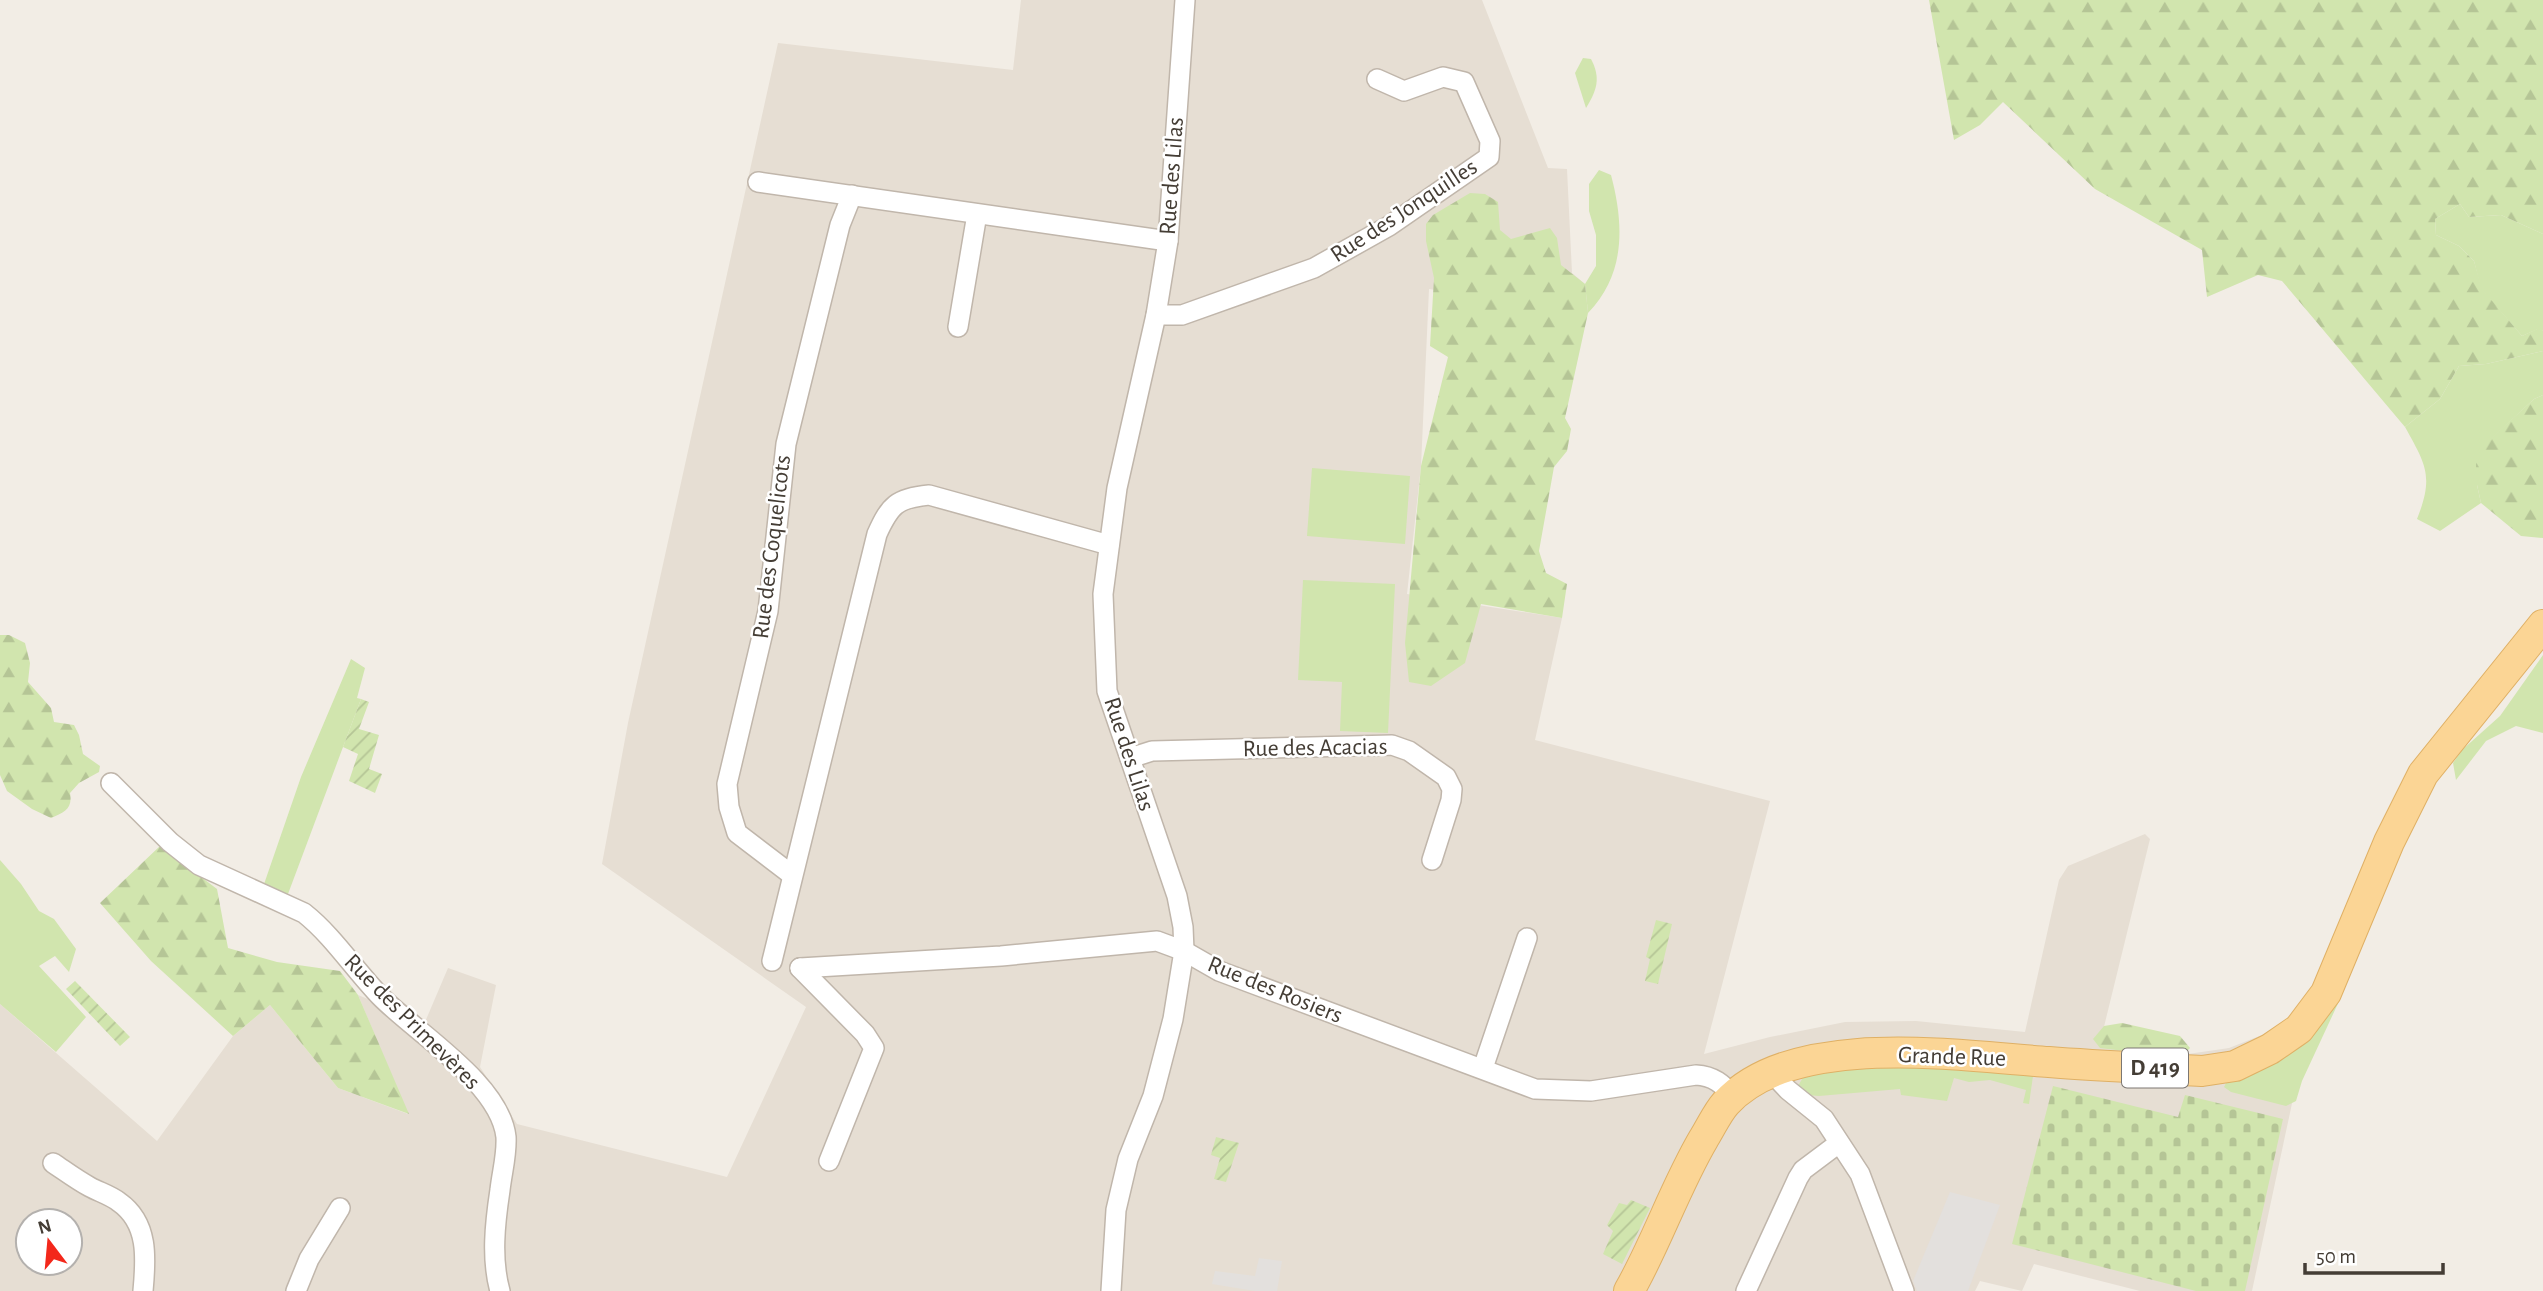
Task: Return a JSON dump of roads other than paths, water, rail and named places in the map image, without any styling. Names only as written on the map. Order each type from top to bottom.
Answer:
[{"type":"main road","name":"Grande Rue","points":[[1629,1291],[1691,1160],[1719,1113],[1734,1096],[1772,1073],[1816,1059],[1862,1054],[1934,1053],[2202,1071],[2235,1066],[2270,1049],[2299,1029],[2326,993],[2384,853],[2423,774],[2543,625]]},
{"type":"street","name":"Rue des Lilas","points":[[1111,1291],[1116,1210],[1128,1159],[1153,1096],[1173,1019],[1184,951],[1177,896],[1107,691],[1103,594],[1117,488],[1156,315],[1168,241],[1185,0]]},
{"type":"street","name":"Rue des Jonquilles","points":[[1156,315],[1182,315],[1314,268],[1389,226],[1489,157],[1490,141],[1464,82],[1443,77],[1404,90],[1377,79]]},
{"type":"street","points":[[758,182],[1168,241]]},
{"type":"street","name":"Rue des Coquelicots","points":[[792,875],[737,833],[729,807],[727,784],[768,611],[786,444],[841,225],[852,195]]},
{"type":"street","points":[[958,327],[977,214]]},
{"type":"street","points":[[772,961],[877,534],[888,509],[909,497],[929,495],[1109,545]]},
{"type":"street","name":"Rue des Acacias","points":[[1130,758],[1152,751],[1392,746],[1409,751],[1446,777],[1452,789],[1432,860]]},
{"type":"street","name":"Rue des Primevères","points":[[111,783],[170,842],[200,865],[304,913],[318,924],[387,1003],[457,1062],[487,1096],[502,1121],[506,1143],[496,1221],[495,1263],[500,1291]]},
{"type":"street","points":[[1483,1068],[1527,939]]},
{"type":"street","name":"Rue des Rosiers","points":[[829,1161],[874,1048],[865,1034],[800,968],[1001,956],[1157,941],[1184,951],[1219,971],[1535,1088],[1591,1091],[1669,1078],[1707,1076],[1718,1080],[1734,1096]]},
{"type":"street","points":[[1772,1073],[1788,1090],[1824,1119],[1860,1174],[1903,1291]]},
{"type":"street","points":[[1746,1291],[1803,1170],[1839,1143]]},
{"type":"street","points":[[54,1163],[91,1188],[121,1203],[134,1218],[145,1247],[143,1291]]},
{"type":"street","points":[[296,1291],[309,1259],[340,1208]]}]
